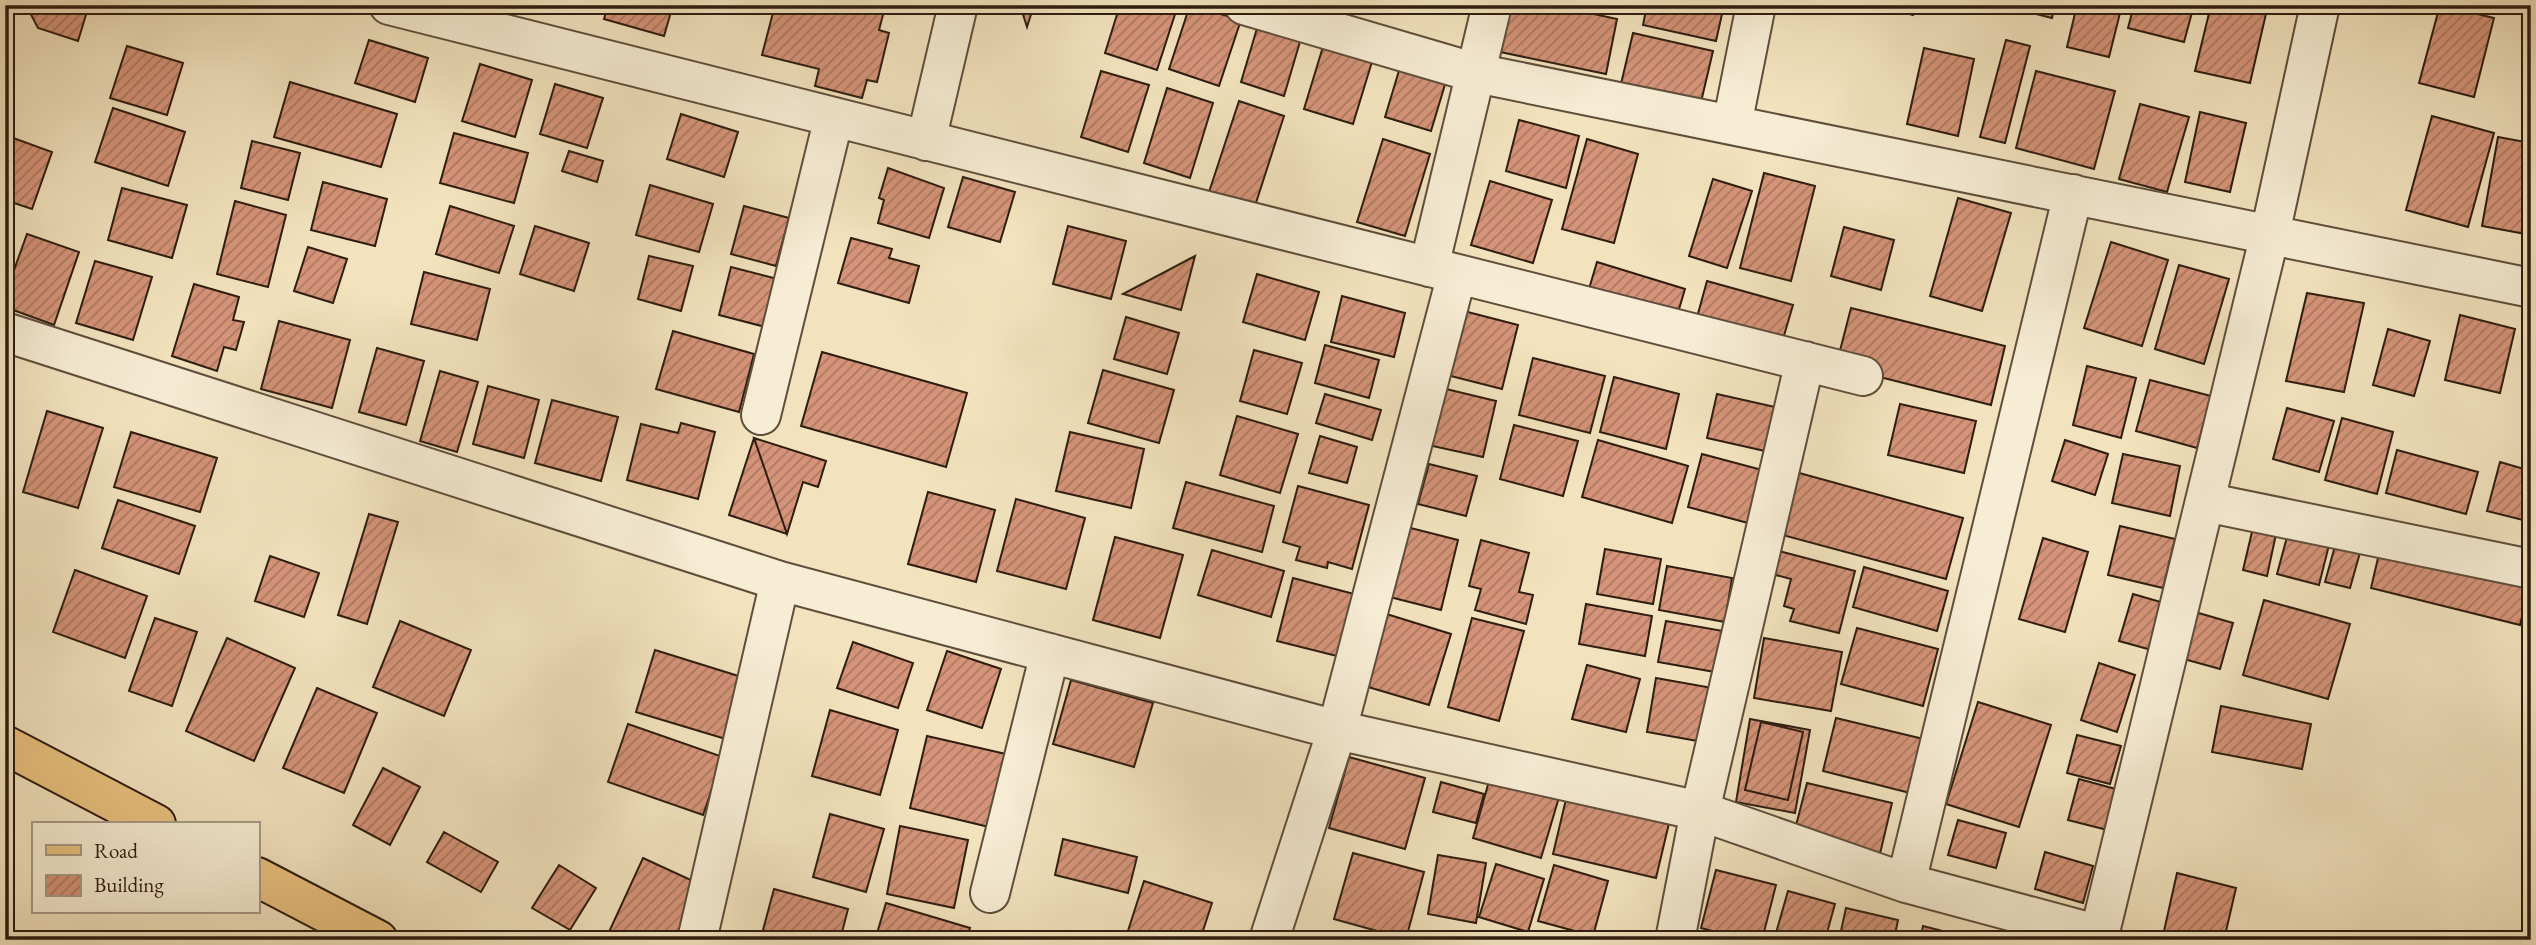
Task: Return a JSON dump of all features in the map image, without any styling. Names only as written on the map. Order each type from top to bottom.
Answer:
[{"type":"main road","points":[[5,746],[152,822]]},
{"type":"main road","points":[[259,878],[378,940]]},
{"type":"street","points":[[389,5],[1863,376]]},
{"type":"street","points":[[926,141],[958,5]]},
{"type":"street","points":[[1244,5],[1476,73],[2531,288]]},
{"type":"street","points":[[1269,940],[1337,730],[1443,271],[1476,73],[1492,5]]},
{"type":"street","points":[[1732,125],[1756,5]]},
{"type":"street","points":[[5,332],[780,581],[1337,730],[1700,811],[1906,883],[2099,937],[2270,234],[2320,5]]},
{"type":"street","points":[[761,415],[834,117]]},
{"type":"street","points":[[1906,883],[2073,194]]},
{"type":"street","points":[[1675,940],[1700,811],[1805,361]]},
{"type":"street","points":[[2205,502],[2531,569]]},
{"type":"street","points":[[697,940],[780,581]]},
{"type":"street","points":[[990,893],[1050,653]]},
{"type":"building","points":[[26,5],[89,5],[78,41],[38,28]]},
{"type":"building","points":[[608,5],[673,5],[664,36],[604,19]]},
{"type":"building","points":[[775,5],[864,5],[884,11],[879,30],[889,33],[877,82],[867,80],[862,98],[815,86],[819,69],[762,55]]},
{"type":"building","points":[[1020,5],[1034,5],[1027,27]]},
{"type":"building","points":[[1120,5],[1178,5],[1157,70],[1105,53]]},
{"type":"building","points":[[1190,5],[1241,20],[1219,86],[1169,69]]},
{"type":"building","points":[[1510,5],[1552,5],[1617,19],[1606,74],[1500,52]]},
{"type":"building","points":[[1647,5],[1724,5],[1716,41],[1643,25]]},
{"type":"building","points":[[1874,5],[1915,5],[1913,15]]},
{"type":"building","points":[[2000,5],[2055,5],[2052,18]]},
{"type":"building","points":[[2077,5],[2122,5],[2109,57],[2067,47]]},
{"type":"building","points":[[2134,5],[2194,5],[2184,42],[2128,28]]},
{"type":"building","points":[[2211,5],[2268,5],[2250,83],[2195,71]]},
{"type":"building","points":[[2440,5],[2494,18],[2474,97],[2419,83]]},
{"type":"building","points":[[1261,15],[1304,28],[1284,96],[1241,82]]},
{"type":"building","points":[[1329,27],[1378,42],[1353,124],[1304,109]]},
{"type":"building","points":[[1633,33],[1713,51],[1701,102],[1621,84]]},
{"type":"building","points":[[369,40],[428,58],[415,102],[355,83]]},
{"type":"building","points":[[2006,40],[2030,46],[2005,143],[1980,137]]},
{"type":"building","points":[[127,46],[183,63],[167,115],[110,98]]},
{"type":"building","points":[[1924,48],[1974,59],[1958,136],[1907,124]]},
{"type":"building","points":[[1404,54],[1450,68],[1431,131],[1385,117]]},
{"type":"building","points":[[480,64],[532,80],[515,137],[462,121]]},
{"type":"building","points":[[1101,71],[1149,85],[1128,152],[1081,137]]},
{"type":"building","points":[[2036,71],[2115,91],[2094,169],[2016,148]]},
{"type":"building","points":[[290,82],[397,114],[381,167],[274,137]]},
{"type":"building","points":[[555,84],[603,98],[587,148],[540,134]]},
{"type":"building","points":[[1167,88],[1213,103],[1190,178],[1144,163]]},
{"type":"building","points":[[1239,101],[1284,116],[1254,209],[1208,195]]},
{"type":"building","points":[[2140,104],[2189,117],[2167,192],[2119,179]]},
{"type":"building","points":[[113,108],[185,132],[168,186],[95,162]]},
{"type":"building","points":[[2200,112],[2246,123],[2230,192],[2185,182]]},
{"type":"building","points":[[681,114],[738,132],[724,177],[667,159]]},
{"type":"building","points":[[2432,116],[2494,133],[2468,227],[2406,210]]},
{"type":"building","points":[[1519,120],[1579,136],[1566,188],[1506,171]]},
{"type":"building","points":[[454,133],[528,153],[514,203],[440,183]]},
{"type":"building","points":[[5,135],[52,152],[32,209],[5,200]]},
{"type":"building","points":[[2498,137],[2531,143],[2531,235],[2482,226]]},
{"type":"building","points":[[1383,139],[1430,154],[1405,236],[1357,222]]},
{"type":"building","points":[[1587,139],[1638,154],[1614,243],[1562,229]]},
{"type":"building","points":[[252,141],[300,153],[288,200],[241,188]]},
{"type":"building","points":[[569,151],[603,161],[597,182],[562,171]]},
{"type":"building","points":[[888,168],[944,188],[929,238],[878,223],[884,200],[879,198]]},
{"type":"building","points":[[1764,173],[1815,186],[1791,281],[1740,268]]},
{"type":"building","points":[[963,177],[1015,192],[1000,242],[948,227]]},
{"type":"building","points":[[1713,179],[1752,191],[1727,268],[1689,256]]},
{"type":"building","points":[[1490,181],[1552,200],[1533,263],[1471,245]]},
{"type":"building","points":[[323,182],[387,199],[375,246],[311,230]]},
{"type":"building","points":[[650,185],[713,204],[699,252],[636,235]]},
{"type":"building","points":[[122,188],[187,205],[172,258],[108,240]]},
{"type":"building","points":[[1958,198],[2011,213],[1982,311],[1930,296]]},
{"type":"building","points":[[235,201],[286,215],[268,287],[217,274]]},
{"type":"building","points":[[450,206],[514,226],[499,273],[436,254]]},
{"type":"building","points":[[744,206],[789,218],[776,266],[731,254]]},
{"type":"building","points":[[535,226],[589,243],[574,291],[520,274]]},
{"type":"building","points":[[1068,226],[1126,241],[1111,299],[1053,284]]},
{"type":"building","points":[[1844,227],[1894,240],[1881,290],[1831,276]]},
{"type":"building","points":[[27,234],[79,252],[54,325],[5,307],[5,295]]},
{"type":"building","points":[[851,238],[892,249],[889,258],[919,266],[909,303],[838,283]]},
{"type":"building","points":[[2111,242],[2168,260],[2142,346],[2084,328]]},
{"type":"building","points":[[308,247],[347,259],[333,303],[294,291]]},
{"type":"building","points":[[649,256],[693,266],[681,311],[638,299]]},
{"type":"building","points":[[1195,256],[1181,310],[1123,294]]},
{"type":"building","points":[[95,261],[152,277],[133,340],[76,323]]},
{"type":"building","points":[[1597,262],[1685,289],[1671,336],[1583,309]]},
{"type":"building","points":[[2179,265],[2229,279],[2204,364],[2155,349]]},
{"type":"building","points":[[731,267],[793,283],[781,331],[719,315]]},
{"type":"building","points":[[424,272],[490,289],[477,340],[411,324]]},
{"type":"building","points":[[1257,274],[1319,292],[1305,340],[1243,322]]},
{"type":"building","points":[[1707,281],[1793,305],[1776,363],[1691,339]]},
{"type":"building","points":[[194,284],[239,297],[233,320],[244,322],[236,350],[224,347],[217,371],[172,356]]},
{"type":"building","points":[[2307,293],[2364,303],[2344,392],[2286,381]]},
{"type":"building","points":[[1342,296],[1405,313],[1394,357],[1331,342]]},
{"type":"building","points":[[1851,308],[2005,346],[1991,405],[1836,366]]},
{"type":"building","points":[[1460,310],[1518,325],[1502,389],[1443,374]]},
{"type":"building","points":[[2460,315],[2515,329],[2500,393],[2445,380]]},
{"type":"building","points":[[1126,317],[1179,333],[1167,374],[1114,359]]},
{"type":"building","points":[[279,321],[350,340],[332,408],[261,389]]},
{"type":"building","points":[[2388,329],[2430,341],[2414,396],[2373,385]]},
{"type":"building","points":[[673,331],[754,354],[739,412],[656,389]]},
{"type":"building","points":[[1325,345],[1379,360],[1369,398],[1315,383]]},
{"type":"building","points":[[377,348],[424,361],[406,425],[359,412]]},
{"type":"building","points":[[1254,350],[1302,363],[1287,414],[1240,401]]},
{"type":"building","points":[[822,352],[967,393],[946,467],[801,426]]},
{"type":"building","points":[[1533,358],[1605,376],[1590,433],[1519,415]]},
{"type":"building","points":[[2087,366],[2136,378],[2121,438],[2073,425]]},
{"type":"building","points":[[1103,370],[1174,390],[1159,443],[1088,423]]},
{"type":"building","points":[[440,371],[478,382],[457,452],[420,441]]},
{"type":"building","points":[[1614,377],[1679,394],[1666,449],[1600,432]]},
{"type":"building","points":[[2150,380],[2211,396],[2197,448],[2136,431]]},
{"type":"building","points":[[488,386],[539,400],[524,458],[473,444]]},
{"type":"building","points":[[1442,388],[1496,401],[1483,457],[1428,445]]},
{"type":"building","points":[[1325,394],[1381,410],[1372,440],[1316,423]]},
{"type":"building","points":[[1717,394],[1775,407],[1765,451],[1707,438]]},
{"type":"building","points":[[552,400],[618,417],[601,481],[535,463]]},
{"type":"building","points":[[1900,404],[1976,421],[1964,473],[1888,455]]},
{"type":"building","points":[[2287,408],[2334,421],[2319,472],[2273,459]]},
{"type":"building","points":[[47,411],[103,428],[78,508],[23,492]]},
{"type":"building","points":[[1237,416],[1298,434],[1280,493],[1220,475]]},
{"type":"building","points":[[2342,418],[2393,432],[2377,494],[2325,480]]},
{"type":"building","points":[[681,423],[715,432],[698,499],[627,480],[641,424],[678,433]]},
{"type":"building","points":[[1514,425],[1578,441],[1563,496],[1500,479]]},
{"type":"building","points":[[131,432],[217,458],[200,512],[114,487]]},
{"type":"building","points":[[1070,432],[1144,449],[1131,508],[1056,491]]},
{"type":"building","points":[[1320,436],[1357,447],[1347,483],[1309,473]]},
{"type":"building","points":[[754,438],[826,461],[818,487],[803,482],[787,534]]},
{"type":"building","points":[[754,438],[826,461],[818,487],[803,482],[787,534],[729,515]]},
{"type":"building","points":[[1598,440],[1688,466],[1672,523],[1582,497]]},
{"type":"building","points":[[2065,440],[2108,454],[2095,495],[2052,481]]},
{"type":"building","points":[[2397,450],[2478,472],[2466,514],[2386,493]]},
{"type":"building","points":[[1702,454],[1762,470],[1748,523],[1688,507]]},
{"type":"building","points":[[2123,454],[2180,466],[2170,516],[2112,503]]},
{"type":"building","points":[[2500,462],[2531,471],[2531,522],[2487,511]]},
{"type":"building","points":[[1429,464],[1477,476],[1466,516],[1418,504]]},
{"type":"building","points":[[1792,471],[1963,518],[1946,579],[1775,533]]},
{"type":"building","points":[[1186,482],[1274,506],[1262,552],[1173,528]]},
{"type":"building","points":[[1298,486],[1369,505],[1352,569],[1328,562],[1327,568],[1296,560],[1300,547],[1283,542]]},
{"type":"building","points":[[928,492],[995,510],[976,582],[908,564]]},
{"type":"building","points":[[1016,499],[1085,518],[1066,589],[997,571]]},
{"type":"building","points":[[118,500],[195,526],[179,574],[102,548]]},
{"type":"building","points":[[369,514],[398,522],[367,624],[338,615]]},
{"type":"building","points":[[2255,519],[2278,525],[2267,576],[2243,570]]},
{"type":"building","points":[[1387,522],[1458,540],[1441,610],[1370,592]]},
{"type":"building","points":[[2120,526],[2175,539],[2163,588],[2108,575]]},
{"type":"building","points":[[2290,526],[2331,537],[2319,585],[2277,574]]},
{"type":"building","points":[[2340,528],[2365,535],[2350,588],[2325,582]]},
{"type":"building","points":[[1115,537],[1183,555],[1160,638],[1093,620]]},
{"type":"building","points":[[2043,538],[2088,552],[2065,632],[2019,619]]},
{"type":"building","points":[[1481,540],[1529,553],[1519,592],[1533,595],[1526,624],[1475,610],[1481,589],[1469,586]]},
{"type":"building","points":[[2381,545],[2531,582],[2520,625],[2371,588]]},
{"type":"building","points":[[1605,549],[1661,559],[1653,604],[1597,594]]},
{"type":"building","points":[[1212,550],[1284,571],[1271,617],[1198,595]]},
{"type":"building","points":[[1779,551],[1855,571],[1839,633],[1790,621],[1794,609],[1784,606],[1791,579],[1772,574]]},
{"type":"building","points":[[270,556],[319,573],[304,617],[255,601]]},
{"type":"building","points":[[1667,566],[1732,578],[1725,622],[1659,610]]},
{"type":"building","points":[[1864,567],[1948,591],[1937,631],[1853,607]]},
{"type":"building","points":[[75,570],[147,596],[125,658],[53,632]]},
{"type":"building","points":[[1293,578],[1373,599],[1357,661],[1277,641]]},
{"type":"building","points":[[2133,594],[2233,623],[2220,669],[2119,641]]},
{"type":"building","points":[[2264,600],[2350,624],[2328,699],[2243,675]]},
{"type":"building","points":[[1586,604],[1652,616],[1645,656],[1579,644]]},
{"type":"building","points":[[1380,612],[1451,634],[1429,705],[1358,684]]},
{"type":"building","points":[[155,618],[197,632],[172,706],[129,691]]},
{"type":"building","points":[[1472,618],[1524,631],[1499,721],[1448,707]]},
{"type":"building","points":[[400,621],[471,650],[444,716],[373,687]]},
{"type":"building","points":[[1666,621],[1723,631],[1715,672],[1658,662]]},
{"type":"building","points":[[1857,628],[1938,649],[1923,706],[1841,684]]},
{"type":"building","points":[[227,638],[295,668],[254,761],[186,731]]},
{"type":"building","points":[[1764,638],[1842,652],[1831,711],[1754,698]]},
{"type":"building","points":[[853,642],[913,663],[898,708],[837,688]]},
{"type":"building","points":[[655,650],[748,679],[729,740],[636,712]]},
{"type":"building","points":[[947,651],[1001,669],[982,728],[927,710]]},
{"type":"building","points":[[2099,663],[2135,675],[2117,732],[2081,720]]},
{"type":"building","points":[[1587,665],[1640,679],[1626,732],[1572,719]]},
{"type":"building","points":[[1656,678],[1718,689],[1709,743],[1647,732]]},
{"type":"building","points":[[1071,680],[1153,703],[1134,767],[1053,744]]},
{"type":"building","points":[[317,688],[377,713],[344,793],[283,768]]},
{"type":"building","points":[[1978,702],[2051,725],[2019,827],[1946,804]]},
{"type":"building","points":[[2221,706],[2311,724],[2302,769],[2212,752]]},
{"type":"building","points":[[830,710],[898,730],[880,795],[812,776]]},
{"type":"building","points":[[1836,718],[1932,741],[1918,795],[1823,771]]},
{"type":"building","points":[[1750,719],[1810,730],[1795,813],[1736,802]]},
{"type":"building","points":[[1761,722],[1803,732],[1788,800],[1745,790]]},
{"type":"building","points":[[628,724],[723,757],[703,815],[608,782]]},
{"type":"building","points":[[2077,735],[2121,746],[2110,784],[2067,773]]},
{"type":"building","points":[[927,736],[1006,754],[989,827],[910,808]]},
{"type":"building","points":[[1349,757],[1425,778],[1405,849],[1329,828]]},
{"type":"building","points":[[383,768],[420,787],[390,845],[353,825]]},
{"type":"building","points":[[1491,774],[1560,794],[1541,858],[1473,838]]},
{"type":"building","points":[[2079,779],[2134,794],[2123,834],[2068,820]]},
{"type":"building","points":[[1441,782],[1484,794],[1476,823],[1433,812]]},
{"type":"building","points":[[1807,783],[1892,803],[1879,858],[1793,837]]},
{"type":"building","points":[[1567,795],[1670,819],[1656,878],[1553,854]]},
{"type":"building","points":[[830,814],[884,829],[866,892],[813,877]]},
{"type":"building","points":[[1958,820],[2006,833],[1996,868],[1948,855]]},
{"type":"building","points":[[900,826],[968,840],[954,908],[887,894]]},
{"type":"building","points":[[444,832],[498,862],[481,892],[427,862]]},
{"type":"building","points":[[1063,839],[1137,857],[1128,893],[1055,875]]},
{"type":"building","points":[[2045,852],[2093,866],[2083,903],[2035,889]]},
{"type":"building","points":[[1353,853],[1424,872],[1406,939],[1334,919]]},
{"type":"building","points":[[1438,855],[1486,863],[1476,923],[1428,914]]},
{"type":"building","points":[[643,858],[706,887],[682,940],[620,940],[608,934]]},
{"type":"building","points":[[1496,864],[1544,879],[1528,932],[1479,917]]},
{"type":"building","points":[[559,865],[596,888],[570,930],[532,908]]},
{"type":"building","points":[[1554,865],[1608,881],[1593,936],[1538,921]]},
{"type":"building","points":[[1716,870],[1776,885],[1762,940],[1746,940],[1701,928]]},
{"type":"building","points":[[2177,873],[2236,888],[2224,940],[2162,940]]},
{"type":"building","points":[[1144,881],[1212,903],[1200,940],[1126,937]]},
{"type":"building","points":[[774,889],[848,909],[840,940],[799,940],[763,930]]},
{"type":"building","points":[[1788,891],[1835,904],[1825,940],[1774,940]]},
{"type":"building","points":[[886,903],[970,928],[966,940],[875,940]]},
{"type":"building","points":[[1846,908],[1898,920],[1894,940],[1839,940]]},
{"type":"building","points":[[1923,926],[1962,936],[1961,940],[1920,940]]}]
